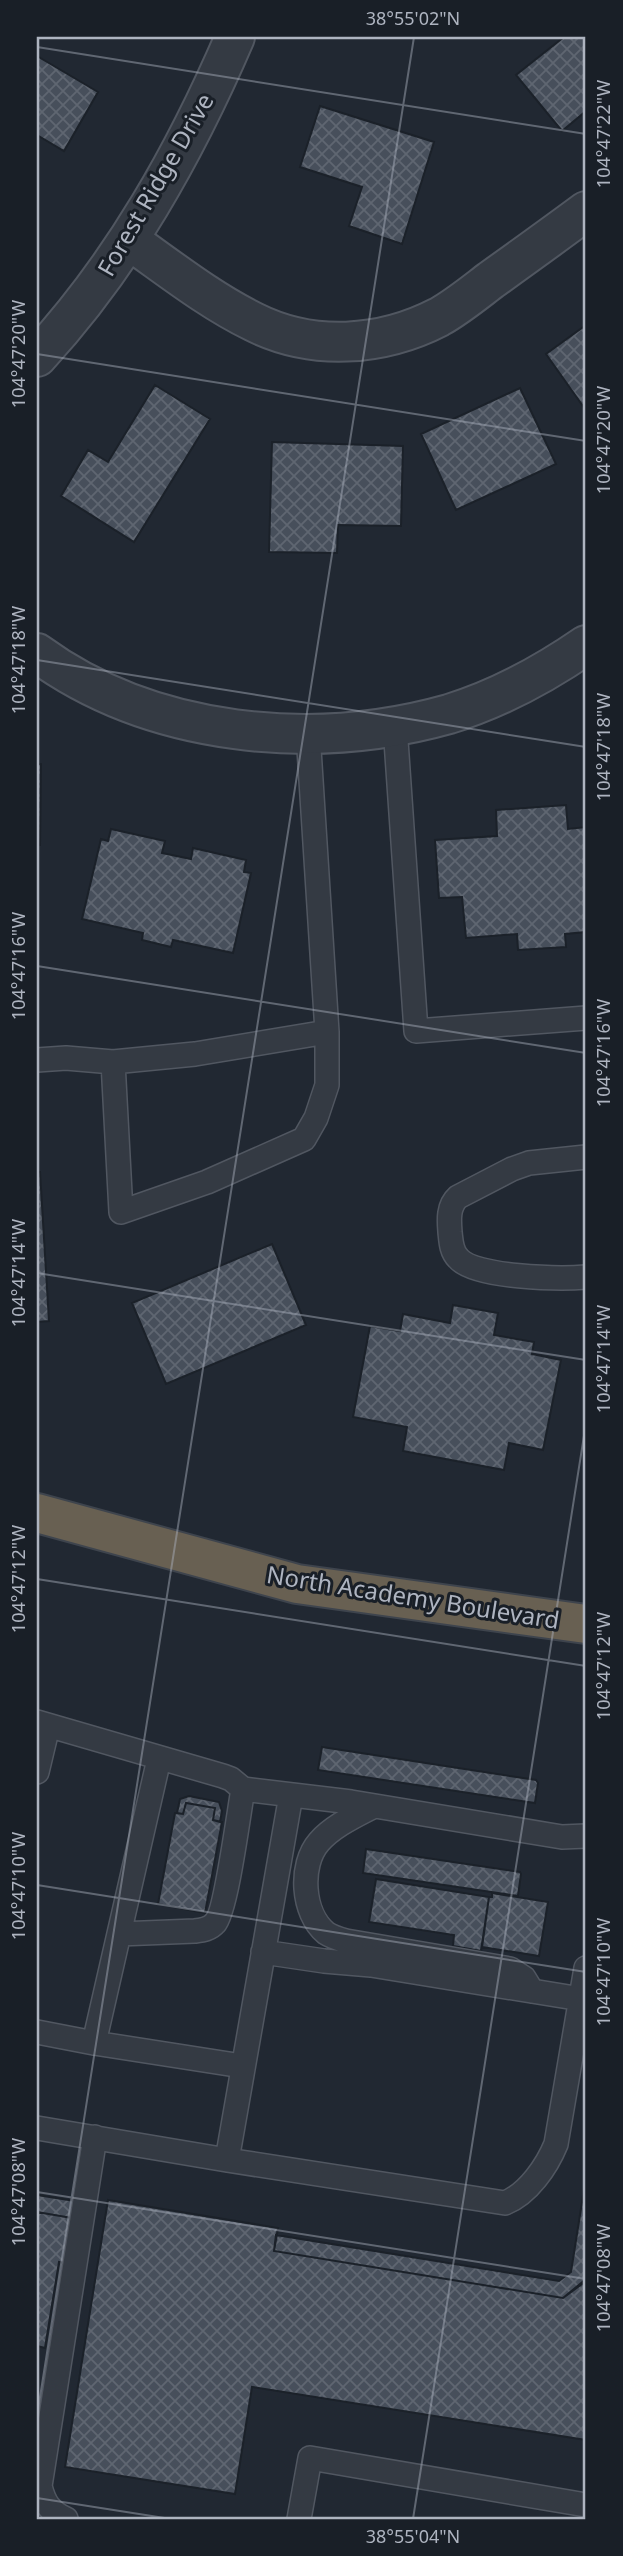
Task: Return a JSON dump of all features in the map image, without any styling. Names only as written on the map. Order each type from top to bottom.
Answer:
[{"type":"highway","name":"North Academy Boulevard","points":[[38,1515],[297,1584],[586,1624]]},
{"type":"street","name":"Forest Ridge Drive","points":[[37,357],[69,322],[129,240],[189,138],[235,37]]},
{"type":"street","points":[[129,240],[253,322],[304,338],[338,342],[360,341],[400,333],[440,316],[586,211]]},
{"type":"street","points":[[37,653],[104,692],[166,714],[233,729],[308,733],[395,726],[472,706],[530,681],[586,645]]},
{"type":"lane","points":[[395,726],[416,1031],[586,1018]]},
{"type":"lane","points":[[113,1062],[121,1212],[207,1182],[304,1139],[316,1118],[327,1085],[327,1032],[308,733]]},
{"type":"lane","points":[[37,1060],[66,1058],[113,1062],[195,1054],[327,1032]]},
{"type":"lane","points":[[586,1157],[529,1163],[512,1169],[458,1197],[454,1201],[449,1219],[453,1252],[470,1266],[512,1276],[586,1277]]},
{"type":"lane","points":[[37,1773],[42,1724],[223,1776],[232,1779],[243,1789],[374,1806],[562,1837],[586,1836]]},
{"type":"lane","points":[[94,2043],[159,1759]]},
{"type":"lane","points":[[119,1934],[195,1931],[215,1924],[223,1902],[243,1789]]},
{"type":"lane","points":[[227,2160],[291,1795]]},
{"type":"lane","points":[[374,1806],[328,1833],[314,1848],[308,1872],[307,1897],[313,1916],[326,1933],[346,1941],[502,1967],[516,1972],[533,1991]]},
{"type":"lane","points":[[263,1952],[371,1965],[581,1998]]},
{"type":"lane","points":[[37,2128],[505,2203],[520,2195],[547,2164],[556,2144],[586,1968]]},
{"type":"lane","points":[[37,2032],[242,2066]]},
{"type":"lane","points":[[66,2519],[48,2507],[40,2486],[95,2137]]},
{"type":"lane","points":[[299,2519],[310,2458],[586,2505]]},
{"type":"building","points":[[564,37],[586,37],[586,111],[562,131],[516,75]]},
{"type":"building","points":[[37,56],[98,92],[64,151],[37,135]]},
{"type":"building","points":[[320,106],[434,142],[402,244],[349,226],[362,187],[300,167]]},
{"type":"building","points":[[586,325],[586,408],[585,409],[546,354]]},
{"type":"building","points":[[155,385],[210,419],[134,542],[61,496],[88,450],[108,462]]},
{"type":"building","points":[[520,388],[556,464],[456,510],[421,434]]},
{"type":"building","points":[[272,442],[403,446],[401,526],[338,525],[337,553],[269,552]]},
{"type":"building","points":[[37,764],[41,764],[40,845],[37,845]]},
{"type":"building","points":[[566,805],[568,829],[586,827],[586,932],[565,934],[566,947],[518,950],[517,934],[466,938],[462,897],[439,898],[435,840],[497,836],[496,810]]},
{"type":"building","points":[[111,829],[165,841],[162,853],[191,859],[193,848],[246,860],[244,872],[251,873],[233,953],[173,940],[171,947],[142,940],[143,933],[82,919],[101,839],[108,841]]},
{"type":"building","points":[[37,1172],[40,1172],[49,1321],[37,1322]]},
{"type":"building","points":[[272,1244],[306,1325],[166,1384],[132,1303]]},
{"type":"building","points":[[453,1305],[498,1313],[494,1335],[534,1342],[532,1354],[561,1360],[543,1450],[509,1443],[504,1470],[403,1451],[407,1427],[353,1417],[370,1326],[400,1331],[403,1314],[450,1323]]},
{"type":"building","points":[[322,1747],[536,1780],[538,1783],[535,1803],[318,1770]]},
{"type":"building","points":[[189,1796],[219,1802],[222,1811],[220,1822],[213,1820],[215,1808],[186,1803],[183,1814],[177,1813],[180,1799]]},
{"type":"building","points":[[186,1803],[215,1808],[213,1820],[222,1822],[205,1913],[158,1904],[175,1813],[183,1814]]},
{"type":"building","points":[[366,1849],[520,1872],[518,1896],[363,1873]]},
{"type":"building","points":[[376,1879],[489,1897],[481,1951],[453,1946],[454,1935],[369,1922]]},
{"type":"building","points":[[492,1893],[548,1902],[539,1956],[482,1947],[489,1897],[492,1897]]},
{"type":"building","points":[[586,2177],[586,2281],[563,2298],[274,2251],[276,2235],[559,2281],[571,2272]]},
{"type":"building","points":[[37,2195],[75,2201],[72,2218],[37,2212]]},
{"type":"building","points":[[108,2200],[278,2228],[274,2251],[563,2298],[586,2279],[586,2440],[252,2387],[235,2494],[65,2467]]},
{"type":"building","points":[[37,2212],[72,2218],[65,2263],[59,2262],[45,2348],[37,2346]]}]
